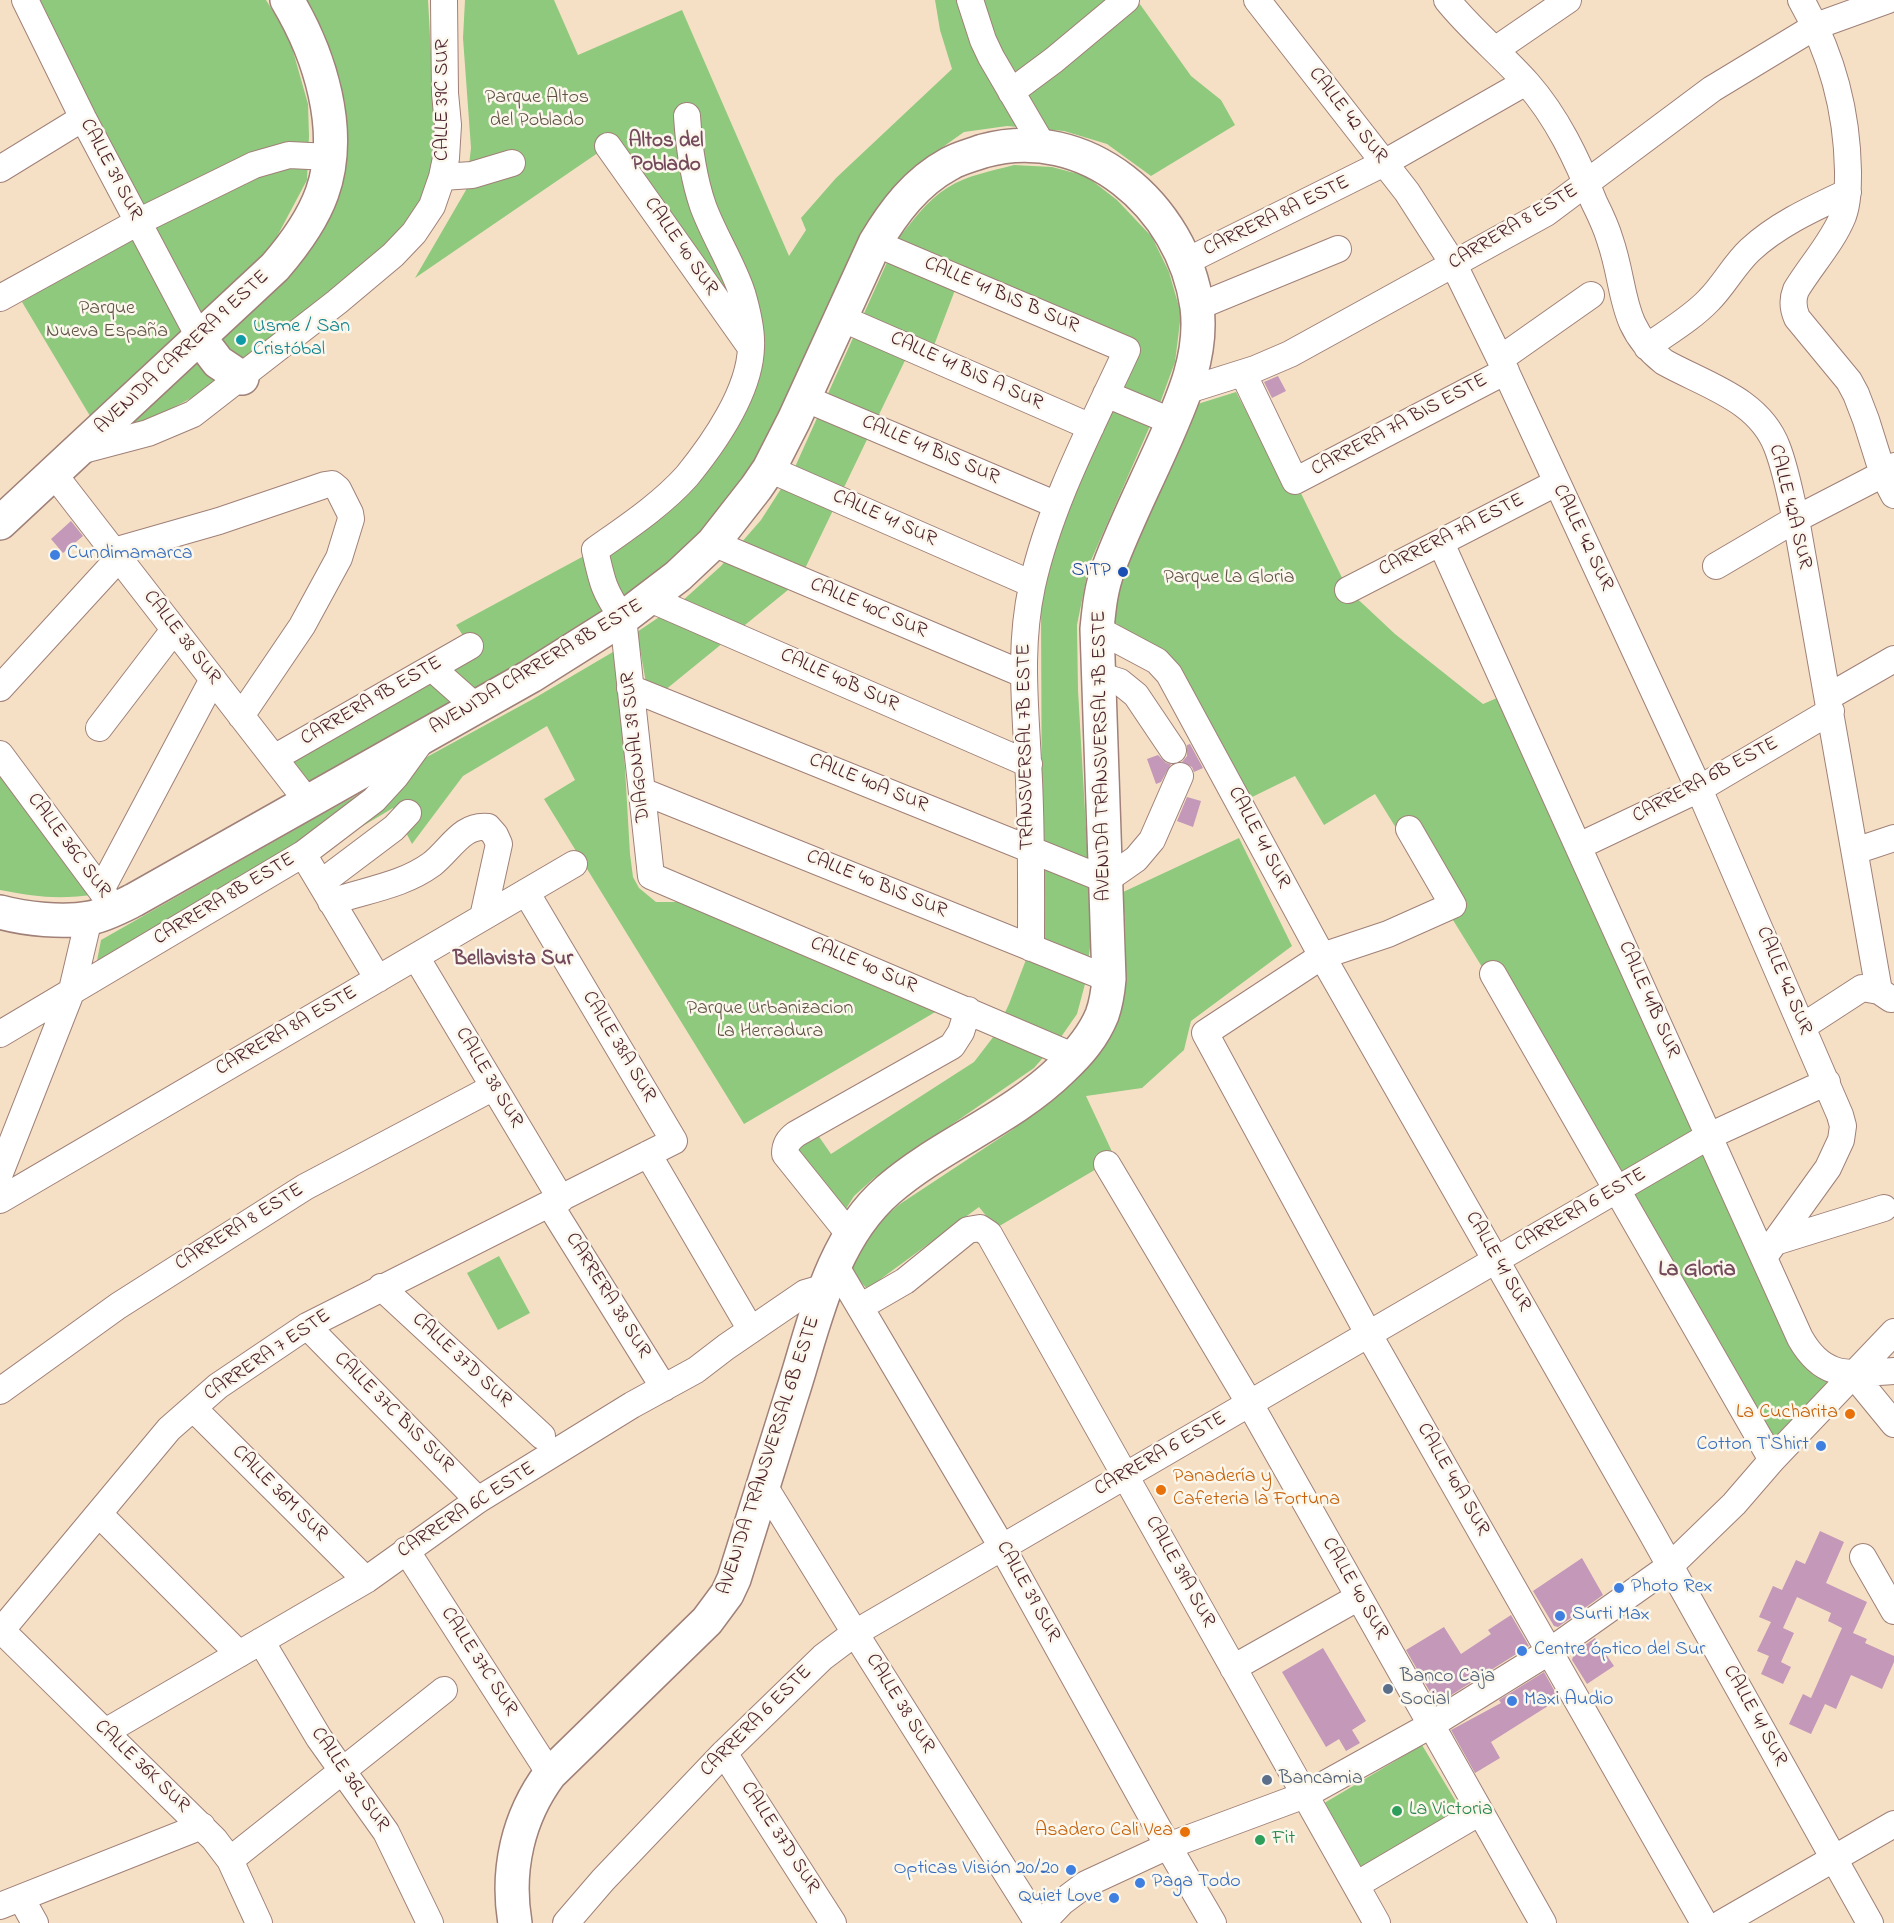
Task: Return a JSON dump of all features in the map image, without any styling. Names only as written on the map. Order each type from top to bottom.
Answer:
[{"type":"main road","name":"AVENIDA CARRERA 9 ESTE","points":[[0,523],[258,283],[289,250],[302,232],[322,194],[330,157],[330,130],[322,83],[308,41],[286,0]]},
{"type":"main road","name":"AVENIDA CARRERA 8B ESTE","points":[[102,906],[308,802],[531,676],[650,599],[713,543],[756,488],[769,469],[875,243],[888,221],[906,198],[949,164],[1000,146],[1043,146],[1085,156],[1131,186],[1154,209],[1172,236],[1185,262]]},
{"type":"main road","name":"AVENIDA TRANSVERSAL 7B ESTE","points":[[850,1235],[872,1206],[887,1191],[912,1172],[1034,1095],[1075,1057],[1094,1033],[1103,1013],[1109,979],[1098,675],[1097,629],[1100,601],[1108,567],[1173,422],[1193,367],[1198,344],[1197,307],[1185,262]]},
{"type":"main road","points":[[199,338],[218,362],[242,378]]},
{"type":"main road","points":[[0,912],[39,919],[102,906]]},
{"type":"main road","name":"AVENIDA TRANSVERSAL 6B ESTE","points":[[544,1782],[673,1657],[718,1608],[734,1579],[831,1276],[850,1235]]},
{"type":"main road","points":[[515,1923],[511,1890],[516,1848],[524,1821],[544,1782]]},
{"type":"street","name":"CALLE 39 SUR","points":[[24,0],[83,118],[199,338]]},
{"type":"street","name":"CALLE 39C SUR","points":[[65,463],[193,414],[337,302],[393,255],[414,233],[432,206],[442,177],[448,141],[444,0]]},
{"type":"street","points":[[970,0],[983,40],[1043,146]]},
{"type":"street","points":[[1011,92],[1054,60],[1126,0]]},
{"type":"street","name":"CALLE 42 SUR","points":[[1257,0],[1423,216],[1454,265],[1503,365],[1700,789],[1827,1082],[1843,1126],[1841,1140],[1828,1168],[1770,1250]]},
{"type":"street","name":"CALLE 42A SUR","points":[[1447,0],[1526,82],[1562,132],[1588,184],[1611,240],[1628,314],[1636,333],[1647,347],[1664,362],[1736,399],[1756,414],[1777,447],[1796,519],[1855,851],[1886,996]]},
{"type":"street","points":[[1495,50],[1568,0]]},
{"type":"street","points":[[1716,566],[1796,519],[1890,478],[1856,394],[1840,370],[1797,318],[1793,304],[1796,290],[1838,227],[1844,214],[1848,192],[1848,159],[1841,104],[1832,69],[1816,26],[1801,0]]},
{"type":"street","name":"CARRERA 8 ESTE","points":[[1185,392],[1243,373],[1300,349],[1454,265],[1546,213],[1588,184],[1712,89],[1816,26],[1888,0]]},
{"type":"street","name":"CARRERA 8A ESTE","points":[[1185,262],[1384,164],[1526,82]]},
{"type":"street","points":[[623,618],[608,598],[602,584],[595,550],[634,522],[686,477],[734,406],[747,370],[751,348],[749,323],[742,294],[703,206],[694,176],[687,116]]},
{"type":"street","points":[[0,169],[83,118]]},
{"type":"street","name":"CALLE 40 SUR","points":[[608,146],[751,348]]},
{"type":"street","points":[[2,294],[138,222],[254,165],[290,155],[330,157]]},
{"type":"street","points":[[442,177],[472,175],[512,163]]},
{"type":"street","points":[[1647,347],[1695,313],[1710,299],[1750,250],[1799,215],[1848,192]]},
{"type":"street","name":"CALLE 41 BIS B SUR","points":[[875,243],[1126,350]]},
{"type":"street","points":[[1197,307],[1338,249]]},
{"type":"street","name":"CARRERA 7A BIS ESTE","points":[[1243,373],[1295,481],[1503,365],[1591,295]]},
{"type":"street","name":"CALLE 41 BIS A SUR","points":[[841,318],[1091,427]]},
{"type":"street","name":"TRANSVERSAL 7B ESTE","points":[[1031,948],[1029,764],[1023,674],[1025,628],[1032,584],[1057,505],[1126,350]]},
{"type":"street","points":[[1106,394],[1173,422]]},
{"type":"street","name":"CALLE 41 BIS SUR","points":[[804,398],[1057,505]]},
{"type":"street","name":"CALLE 38 SUR","points":[[65,463],[116,554],[308,802]]},
{"type":"street","name":"CALLE 41 SUR","points":[[769,469],[1032,584]]},
{"type":"street","name":"CARRERA 7A ESTE","points":[[1348,590],[1556,483]]},
{"type":"street","points":[[0,688],[116,554],[332,484],[346,502],[351,519],[339,558],[302,626],[241,716]]},
{"type":"street","name":"CALLE 40C SUR","points":[[713,543],[1023,674]]},
{"type":"street","name":"CALLE 41B SUR","points":[[1441,543],[1709,1136],[1770,1250],[1805,1348],[1822,1364],[1837,1372],[1853,1374]]},
{"type":"street","name":"CALLE 40B SUR","points":[[650,599],[1029,764]]},
{"type":"street","name":"DIAGONAL 39 SUR","points":[[623,618],[651,876]]},
{"type":"street","name":"CALLE 41 SUR","points":[[1097,629],[1157,661],[1169,674],[1322,956],[1670,1566],[1870,1923]]},
{"type":"street","points":[[99,728],[174,630]]},
{"type":"street","name":"CARRERA 9B ESTE","points":[[274,758],[470,646]]},
{"type":"street","points":[[1829,704],[1894,659]]},
{"type":"street","points":[[432,668],[476,707]]},
{"type":"street","points":[[1098,675],[1120,682],[1136,695],[1173,750]]},
{"type":"street","points":[[0,1173],[72,990],[102,906],[213,679]]},
{"type":"street","name":"CALLE 40A SUR","points":[[630,688],[1106,880]]},
{"type":"street","name":"CARRERA 6B ESTE","points":[[1579,846],[1700,789],[1829,704]]},
{"type":"street","name":"CARRERA 8B ESTE","points":[[0,1034],[303,854],[374,800],[396,776],[424,736]]},
{"type":"street","name":"CALLE 36C SUR","points":[[0,754],[102,906]]},
{"type":"street","points":[[1106,880],[1136,859],[1152,840],[1180,776]]},
{"type":"street","name":"CALLE 40 BIS SUR","points":[[642,791],[1109,979]]},
{"type":"street","points":[[326,892],[408,813]]},
{"type":"street","points":[[326,892],[355,893],[386,887],[432,864],[465,832],[476,826],[488,827],[499,844],[483,917]]},
{"type":"street","points":[[1322,956],[1388,934],[1454,905],[1409,829]]},
{"type":"street","points":[[1855,851],[1894,838]]},
{"type":"street","points":[[303,854],[378,979]]},
{"type":"street","name":"CARRERA 8A ESTE","points":[[0,1200],[574,864]]},
{"type":"street","name":"CALLE 40 SUR","points":[[651,876],[1075,1057]]},
{"type":"street","name":"CALLE 38A SUR","points":[[526,892],[674,1141]]},
{"type":"street","name":"CALLE 40A SUR","points":[[1322,956],[1205,1033],[1369,1335],[1704,1923]]},
{"type":"street","name":"CALLE 38 SUR","points":[[416,957],[494,1087],[556,1202]]},
{"type":"street","points":[[1493,974],[1772,1460]]},
{"type":"street","points":[[1802,1027],[1862,988],[1886,996]]},
{"type":"street","points":[[850,1235],[785,1155],[785,1146],[796,1134],[952,1046],[961,1032],[968,1010]]},
{"type":"street","name":"CARRERA 6 ESTE","points":[[566,1923],[603,1880],[724,1753],[824,1657],[855,1634],[1709,1136],[1827,1082]]},
{"type":"street","name":"CARRERA 8 ESTE","points":[[0,1391],[118,1306],[305,1186],[494,1087]]},
{"type":"street","name":"CARRERA 7 ESTE","points":[[1,1631],[169,1429],[218,1386],[307,1326],[674,1141]]},
{"type":"street","points":[[648,1154],[751,1330]]},
{"type":"street","name":"CALLE 40 SUR","points":[[1107,1164],[1250,1404],[1543,1923]]},
{"type":"street","name":"CARRERA 38 SUR","points":[[556,1202],[664,1388]]},
{"type":"street","points":[[1770,1250],[1884,1208]]},
{"type":"street","name":"CALLE 39A SUR","points":[[860,1306],[905,1281],[968,1230],[980,1228],[989,1234],[1377,1923]]},
{"type":"street","name":"CALLE 39 SUR","points":[[831,1276],[860,1306],[1002,1547],[1213,1923]]},
{"type":"street","name":"CARRERA 6C ESTE","points":[[105,1732],[366,1580],[478,1500],[632,1405],[696,1370],[831,1276]]},
{"type":"street","name":"CALLE 37D SUR","points":[[381,1287],[542,1436]]},
{"type":"street","name":"CALLE 37C BIS SUR","points":[[307,1326],[478,1500]]},
{"type":"street","points":[[1040,1923],[1086,1884],[1168,1846],[1305,1795],[1431,1725],[1550,1651],[1670,1566],[1734,1504],[1772,1460],[1894,1332]]},
{"type":"street","points":[[1853,1374],[1894,1371]]},
{"type":"street","points":[[1853,1374],[1894,1424]]},
{"type":"street","name":"CALLE 36M SUR","points":[[193,1408],[366,1580]]},
{"type":"street","name":"CALLE 38 SUR","points":[[764,1484],[855,1634],[1040,1923]]},
{"type":"street","points":[[99,1514],[238,1654]]},
{"type":"street","name":"CALLE 37C SUR","points":[[406,1550],[544,1782]]},
{"type":"street","points":[[1863,1557],[1894,1611]]},
{"type":"street","points":[[1233,1668],[1359,1596]]},
{"type":"street","name":"CALLE 36K SUR","points":[[1,1631],[202,1826],[230,1860],[260,1923]]},
{"type":"street","name":"CALLE 36L SUR","points":[[261,1641],[319,1738],[386,1832],[430,1923]]},
{"type":"street","points":[[230,1860],[444,1690]]},
{"type":"street","name":"CALLE 37D SUR","points":[[724,1753],[833,1923]]},
{"type":"street","points":[[1356,1885],[1480,1812]]},
{"type":"street","points":[[1722,1923],[1894,1824]]},
{"type":"street","points":[[34,1923],[11,1902],[202,1826]]},
{"type":"green space","points":[[32,0],[266,0],[289,37],[308,104],[307,180],[273,244],[231,288],[197,319]]},
{"type":"green space","points":[[303,0],[428,0],[431,53],[439,100],[432,179],[415,218],[390,244],[200,393],[158,415],[113,432],[294,268],[317,240],[337,198],[348,151],[345,102],[326,43]]},
{"type":"green space","name":"Parque Altos del Poblado","points":[[465,0],[554,0],[578,55],[682,10],[789,256],[806,230],[801,218],[836,178],[952,69],[940,30],[935,0],[1137,0],[1191,76],[1221,100],[1235,125],[1151,176],[1107,144],[1064,131],[1007,126],[964,132],[923,161],[886,197],[862,242],[799,378],[752,468],[717,516],[665,570],[599,620],[311,790],[285,752],[470,646],[456,625],[595,550],[686,477],[751,348],[608,146],[415,278],[466,190],[471,148],[463,38]]},
{"type":"green space","points":[[1014,165],[1052,167],[1086,176],[1117,200],[1152,237],[1169,272],[1181,314],[1175,362],[1160,403],[1089,565],[1077,625],[1078,690],[1092,933],[1085,984],[1077,1014],[1061,1037],[1034,1068],[874,1178],[854,1196],[844,1212],[787,1144],[813,1128],[831,1154],[974,1062],[994,1036],[1037,931],[1042,854],[1041,607],[1070,506],[1137,345],[963,269],[930,356],[911,348],[799,581],[659,695],[646,683],[637,632],[680,603],[721,566],[761,520],[795,467],[897,240],[926,205],[947,188],[971,177]]},
{"type":"green space","name":"Parque Nueva España","points":[[130,235],[185,333],[93,421],[22,302]]},
{"type":"green space","name":"Parque La Gloria","points":[[1236,392],[1285,485],[1295,481],[1348,590],[1395,634],[1483,704],[1497,698],[1655,1046],[1834,1377],[1776,1442],[1375,794],[1324,825],[1295,776],[1246,800],[1168,661],[1113,621],[1114,604],[1132,547],[1188,407]]},
{"type":"green space","name":"Parque Urbanizacion La Herradura","points":[[618,649],[630,854],[633,877],[639,888],[656,902],[678,902],[937,1011],[744,1124],[544,799],[575,780],[547,726],[463,776],[412,844],[393,808],[92,987],[101,940],[317,817],[533,699]]},
{"type":"green space","points":[[0,764],[97,894],[48,897],[0,890]]},
{"type":"green space","points":[[1239,838],[1292,946],[1191,1021],[1184,1050],[1142,1088],[1086,1096],[1115,1158],[996,1228],[979,1207],[867,1289],[847,1266],[875,1225],[900,1204],[1012,1130],[1075,1079],[1111,1032],[1126,972],[1125,918],[1121,893]]},
{"type":"green space","points":[[499,1256],[530,1313],[498,1330],[467,1273]]},
{"type":"green space","points":[[1422,1745],[1464,1815],[1363,1875],[1321,1805]]},
{"type":"building","points":[[1278,376],[1286,391],[1272,398],[1264,382]]},
{"type":"building","points":[[71,521],[83,536],[63,553],[51,539]]},
{"type":"building","points":[[1190,744],[1203,768],[1194,772],[1192,767],[1182,762],[1187,756],[1187,745]]},
{"type":"building","points":[[1158,755],[1166,763],[1171,764],[1161,782],[1156,784],[1147,759]]},
{"type":"building","points":[[1187,797],[1201,801],[1193,827],[1177,821]]},
{"type":"building","points":[[1820,1531],[1844,1542],[1826,1583],[1867,1602],[1853,1633],[1867,1639],[1865,1643],[1894,1656],[1894,1662],[1882,1689],[1851,1675],[1836,1709],[1825,1704],[1811,1734],[1789,1724],[1803,1694],[1811,1698],[1842,1628],[1828,1621],[1831,1613],[1797,1597],[1783,1628],[1794,1633],[1781,1662],[1791,1667],[1783,1684],[1761,1674],[1769,1656],[1757,1651],[1771,1622],[1759,1617],[1773,1586],[1782,1590],[1796,1560],[1805,1564]]},
{"type":"building","points":[[1582,1558],[1603,1595],[1558,1627],[1554,1626],[1533,1591]]},
{"type":"building","points":[[1511,1615],[1529,1646],[1437,1704],[1406,1650],[1444,1627],[1461,1654],[1491,1634],[1488,1630]]},
{"type":"building","points":[[1595,1638],[1614,1666],[1587,1684],[1572,1660],[1574,1653]]},
{"type":"building","points":[[1323,1648],[1366,1721],[1352,1730],[1360,1743],[1346,1751],[1339,1739],[1326,1747],[1282,1672]]},
{"type":"building","points":[[1544,1672],[1559,1699],[1491,1742],[1500,1758],[1475,1773],[1451,1730],[1501,1703],[1499,1700]]},
{"type":"place","name":"Usme / San Cristóbal","points":[[241,340]]},
{"type":"place","name":"Cundimamarca","points":[[55,555]]},
{"type":"place","name":"SITP","points":[[1123,572]]},
{"type":"place","name":"La Cucharita","points":[[1850,1414]]},
{"type":"place","name":"Cotton T'Shirt","points":[[1821,1446]]},
{"type":"place","name":"Panadería y Cafeteria la Fortuna","points":[[1161,1490]]},
{"type":"place","name":"Photo Rex","points":[[1619,1588]]},
{"type":"place","name":"Surti Max","points":[[1560,1616]]},
{"type":"place","name":"Centre óptico del Sur","points":[[1522,1651]]},
{"type":"place","name":"Banco Caja Social","points":[[1388,1689]]},
{"type":"place","name":"Maxi Audio","points":[[1512,1701]]},
{"type":"place","name":"Bancamia","points":[[1267,1780]]},
{"type":"place","name":"La Victoria","points":[[1397,1811]]},
{"type":"place","name":"Asadero Cali Vea","points":[[1185,1832]]},
{"type":"place","name":"Fit","points":[[1260,1840]]},
{"type":"place","name":"Opticas Visión 20/20","points":[[1071,1870]]},
{"type":"place","name":"Paga Todo","points":[[1140,1883]]},
{"type":"place","name":"Quiet Love","points":[[1114,1898]]},
{"type":"district","name":"Altos del Poblado","points":[[666,155]]},
{"type":"district","name":"Bellavista Sur","points":[[513,961]]},
{"type":"district","name":"La Gloria","points":[[1697,1271]]}]
